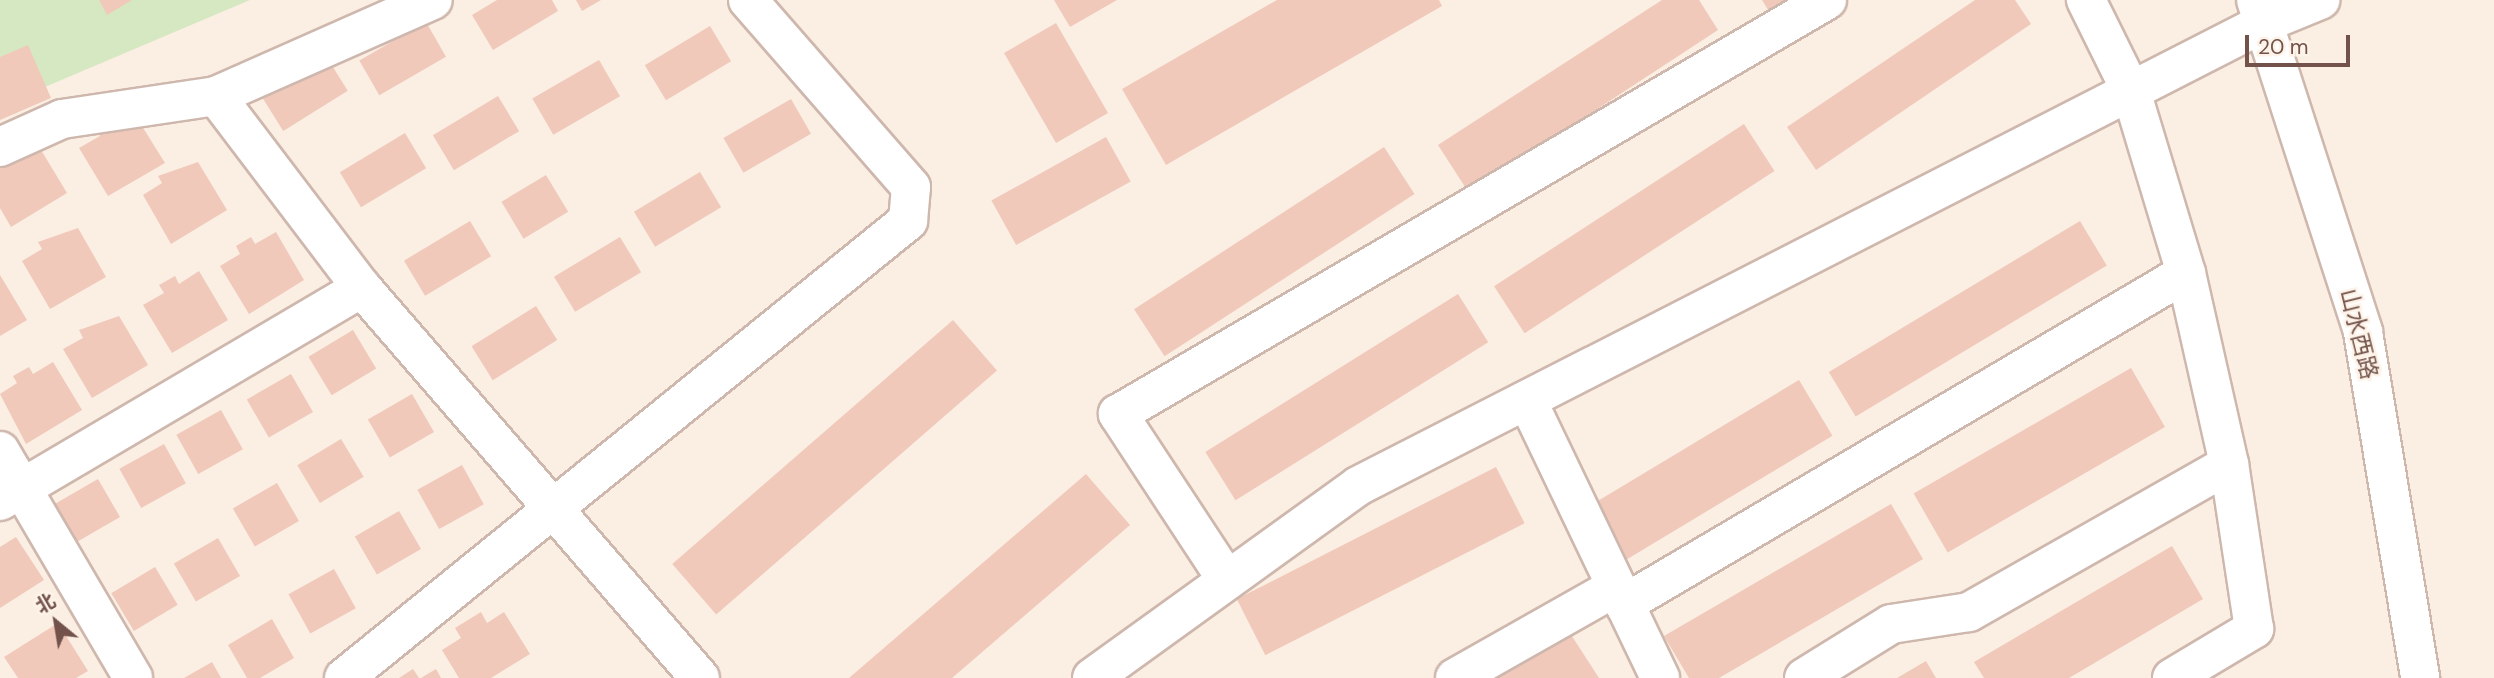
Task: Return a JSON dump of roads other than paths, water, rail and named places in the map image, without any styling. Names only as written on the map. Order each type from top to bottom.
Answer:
[{"type":"street","points":[[0,147],[62,120],[216,96],[433,0]]},
{"type":"street","points":[[344,678],[908,221],[911,187],[748,0]]},
{"type":"street","points":[[1227,580],[1118,414],[1827,0]]},
{"type":"street","points":[[2086,0],[2131,91],[2186,272],[2229,464],[2254,629],[2172,678]]},
{"type":"street","points":[[1115,671],[1227,580],[1358,486],[2131,91],[2260,11],[2320,0]]},
{"type":"street","name":"山水西路","points":[[2260,11],[2363,332],[2420,678]]},
{"type":"street","points":[[216,96],[362,288],[700,678]]},
{"type":"street","points":[[1455,678],[1620,595],[2186,272]]},
{"type":"street","points":[[9,496],[362,288]]},
{"type":"street","points":[[1527,400],[1660,678]]},
{"type":"street","points":[[0,452],[9,496],[133,678]]},
{"type":"street","points":[[1804,678],[1891,624],[1969,612],[2229,464]]}]
